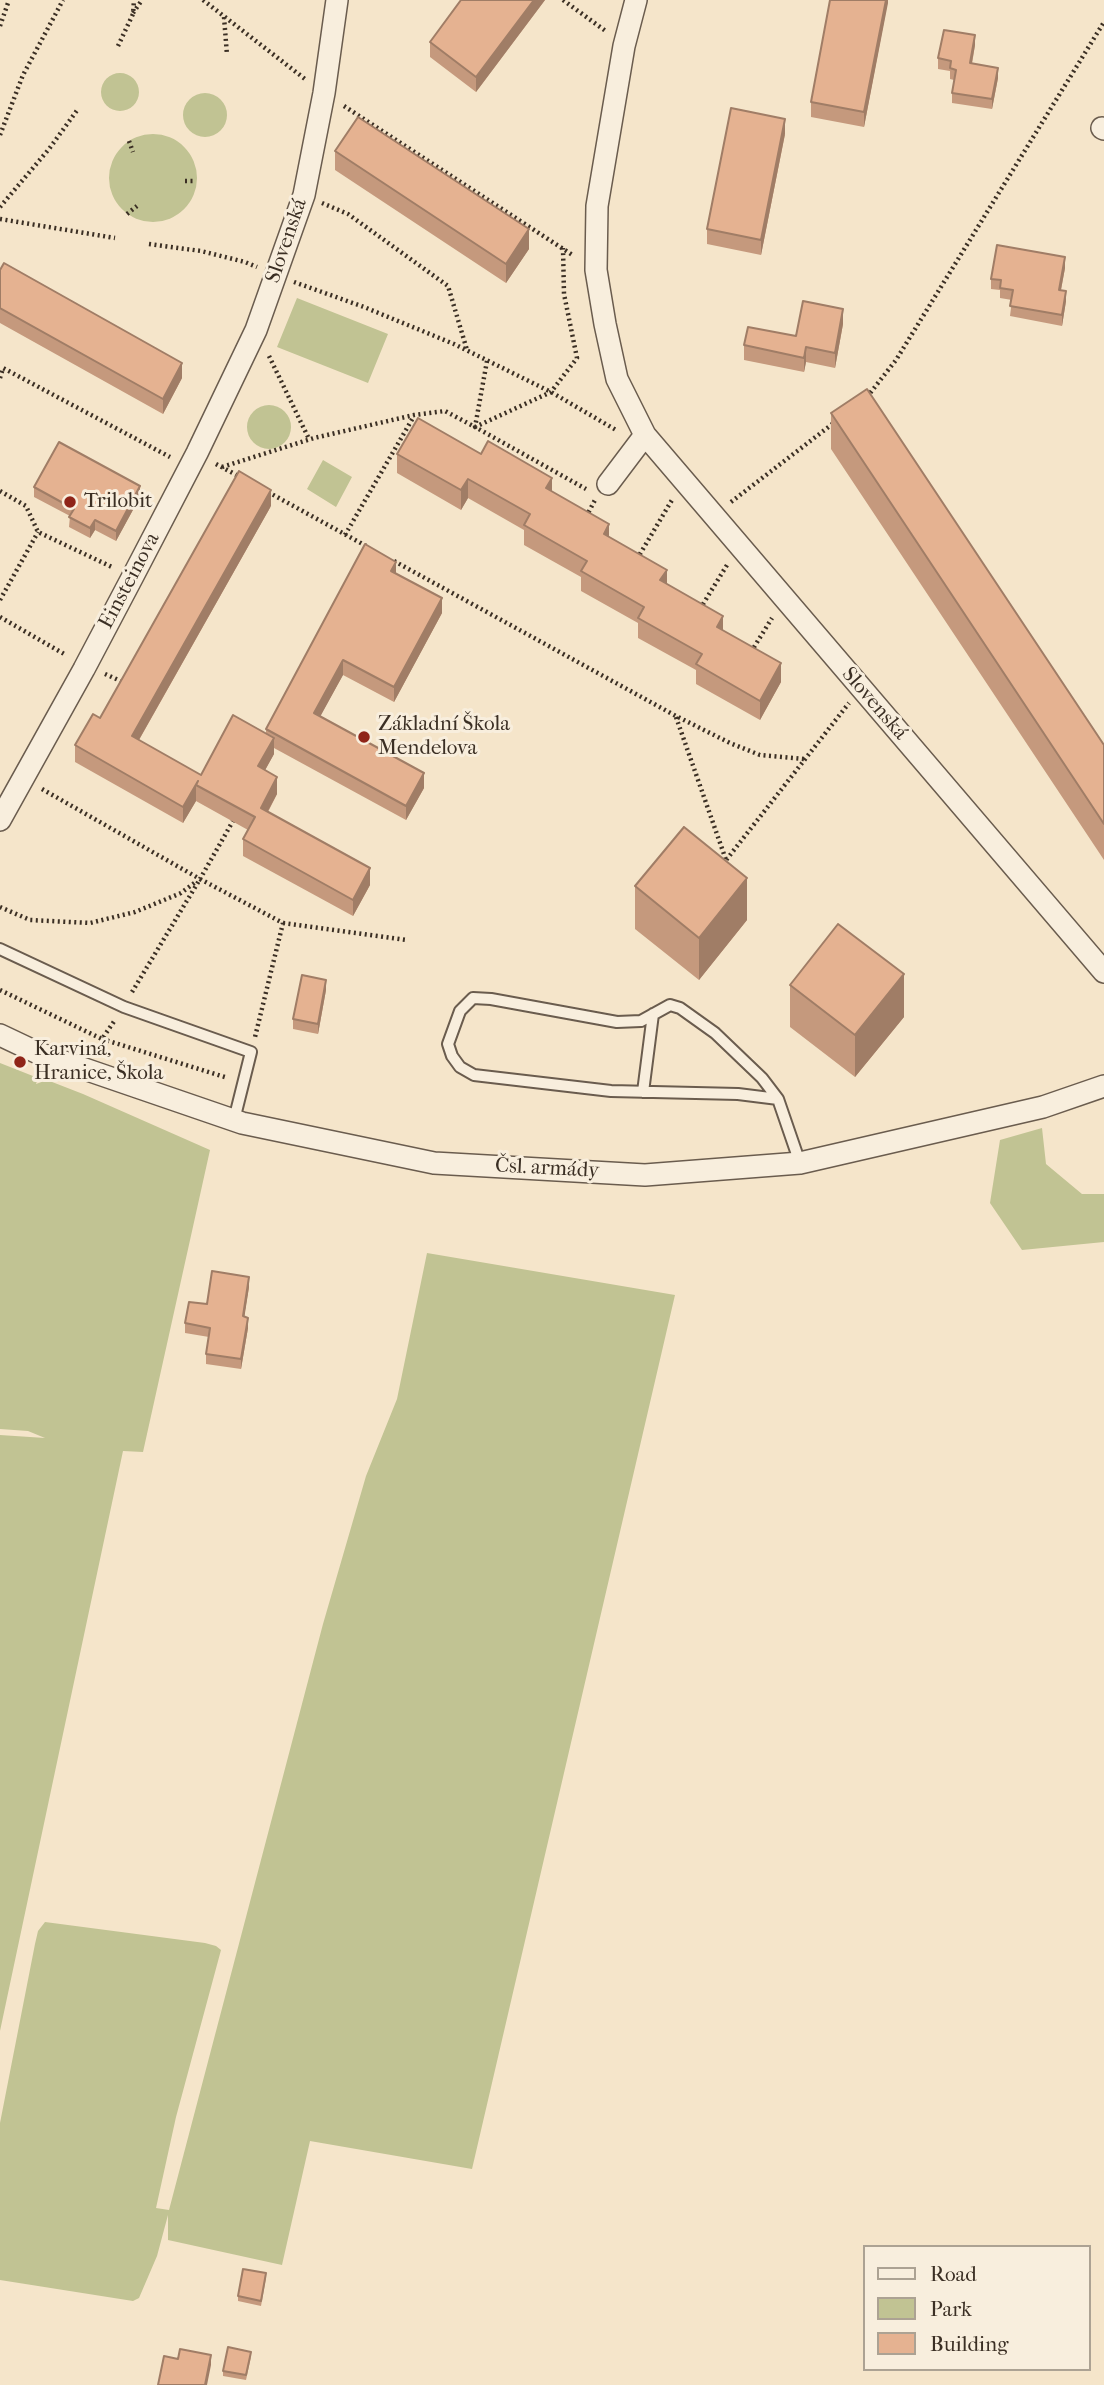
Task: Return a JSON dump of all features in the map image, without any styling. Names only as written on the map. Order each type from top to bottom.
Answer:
[{"type":"street","name":"Slovenská","points":[[193,460],[256,330],[304,195],[324,93],[337,0]]},
{"type":"street","name":"Slovenská","points":[[636,0],[625,46],[597,206],[596,270],[617,379],[642,439],[712,516],[854,696],[1104,972]]},
{"type":"street","points":[[603,490],[642,439]]},
{"type":"street","name":"Einsteinova","points":[[0,820],[85,666],[193,460]]},
{"type":"street","name":"Čsl. armády","points":[[0,1035],[38,1053],[234,1120],[434,1163],[645,1175],[800,1163],[1043,1107],[1104,1086]]},
{"type":"lane","points":[[0,949],[124,1007],[251,1052],[234,1120]]},
{"type":"lane","points":[[778,1099],[738,1094],[611,1091],[474,1075],[460,1067],[448,1044],[460,1011],[473,998],[617,1022],[641,1021],[670,1005],[680,1008],[743,1058],[778,1099],[800,1163]]},
{"type":"lane","points":[[643,1092],[653,1014]]},
{"type":"path","points":[[0,26],[9,0]]},
{"type":"path","points":[[0,135],[23,75],[63,0]]},
{"type":"path","points":[[133,14],[134,0]]},
{"type":"path","points":[[118,46],[142,0]]},
{"type":"path","points":[[204,0],[324,93],[596,270]]},
{"type":"path","points":[[563,0],[625,46]]},
{"type":"path","points":[[224,16],[227,55]]},
{"type":"path","points":[[866,398],[895,360],[1104,22]]},
{"type":"path","points":[[0,207],[49,149],[78,109]]},
{"type":"path","points":[[129,141],[133,152]]},
{"type":"path","points":[[185,181],[196,181]]},
{"type":"path","points":[[304,195],[348,214],[448,286],[467,351]]},
{"type":"path","points":[[127,214],[137,206]]},
{"type":"path","points":[[0,219],[115,238]]},
{"type":"path","points":[[149,243],[201,251],[245,262],[364,307],[467,351],[642,439]]},
{"type":"path","points":[[475,427],[551,392],[577,358],[564,294],[563,248]]},
{"type":"path","points":[[256,330],[309,439]]},
{"type":"path","points":[[475,427],[487,361]]},
{"type":"path","points":[[0,378],[2,367],[193,460],[222,467],[244,479]]},
{"type":"path","points":[[222,467],[309,439],[414,415],[445,411],[603,490],[581,527]]},
{"type":"path","points":[[345,535],[414,415]]},
{"type":"path","points":[[712,516],[844,415]]},
{"type":"path","points":[[666,489],[679,506]]},
{"type":"path","points":[[0,491],[26,506],[38,532],[133,576]]},
{"type":"path","points":[[267,492],[369,548]]},
{"type":"path","points":[[632,569],[673,499]]},
{"type":"path","points":[[0,600],[38,532]]},
{"type":"path","points":[[382,555],[676,716],[760,755],[804,759]]},
{"type":"path","points":[[694,619],[728,567],[720,557]]},
{"type":"path","points":[[764,608],[781,627]]},
{"type":"path","points":[[0,617],[85,666],[128,684]]},
{"type":"path","points":[[745,662],[772,618]]},
{"type":"path","points":[[839,695],[854,696]]},
{"type":"path","points":[[720,868],[854,696]]},
{"type":"path","points":[[676,716],[726,860]]},
{"type":"path","points":[[23,778],[283,923],[407,940]]},
{"type":"path","points":[[102,1039],[124,1007],[233,821]]},
{"type":"path","points":[[0,907],[30,920],[90,923],[135,912],[181,893],[200,879]]},
{"type":"path","points":[[251,1052],[283,923]]},
{"type":"path","points":[[0,990],[102,1039],[243,1083]]},
{"type":"green space","points":[[120,73],[133,79],[139,92],[133,105],[120,111],[107,105],[101,92],[107,79]]},
{"type":"green space","points":[[205,93],[221,99],[227,115],[221,131],[205,137],[189,131],[183,115],[189,99]]},
{"type":"green space","points":[[153,134],[170,138],[184,147],[193,161],[197,178],[193,195],[184,209],[170,218],[153,222],[136,218],[122,209],[113,195],[109,178],[113,161],[122,147],[136,138]]},
{"type":"green space","points":[[297,298],[388,334],[368,383],[277,347]]},
{"type":"green space","points":[[269,405],[284,412],[291,427],[284,442],[269,449],[254,442],[247,427],[254,412]]},
{"type":"green space","points":[[323,460],[352,477],[336,507],[307,489]]},
{"type":"green space","points":[[0,1063],[38,1078],[36,1084],[47,1080],[210,1150],[143,1452],[123,1451],[0,2031],[0,1435],[45,1438],[28,1431],[0,1429]]},
{"type":"green space","points":[[1042,1128],[1046,1164],[1082,1194],[1104,1194],[1104,1242],[1022,1250],[990,1203],[1000,1140]]},
{"type":"green space","points":[[427,1253],[675,1295],[472,2169],[310,2141],[282,2265],[168,2240],[168,2215],[157,2256],[139,2298],[133,2301],[0,2280],[0,2123],[35,1944],[38,1931],[45,1922],[205,1943],[221,1950],[176,2117],[156,2208],[169,2210],[323,1624],[366,1476],[397,1399]]},
{"type":"building","points":[[461,0],[534,0],[476,77],[430,42]]},
{"type":"building","points":[[830,0],[886,0],[864,112],[811,102]]},
{"type":"building","points":[[944,30],[975,35],[970,63],[998,68],[992,99],[952,93],[956,70],[950,68],[951,61],[938,58]]},
{"type":"building","points":[[731,108],[785,119],[761,240],[707,229]]},
{"type":"building","points":[[358,117],[529,229],[506,264],[335,151]]},
{"type":"building","points":[[997,245],[1065,257],[1059,290],[1066,291],[1062,315],[1010,306],[1013,290],[1000,288],[1001,280],[991,279]]},
{"type":"building","points":[[4,263],[182,363],[163,399],[0,308],[0,270]]},
{"type":"building","points":[[803,301],[843,309],[835,353],[806,347],[804,358],[744,345],[748,327],[796,336]]},
{"type":"building","points":[[867,389],[1104,745],[1104,824],[831,413]]},
{"type":"building","points":[[418,418],[481,454],[488,441],[552,478],[546,488],[609,524],[604,534],[667,570],[660,580],[723,616],[717,627],[781,663],[760,701],[696,664],[702,654],[638,618],[644,607],[581,571],[587,561],[524,525],[530,514],[468,479],[461,490],[397,454]]},
{"type":"building","points":[[59,442],[140,486],[116,531],[95,520],[90,528],[69,517],[74,509],[34,487]]},
{"type":"building","points":[[239,471],[271,490],[132,736],[201,775],[233,715],[274,738],[258,766],[277,777],[261,808],[370,868],[353,900],[243,839],[255,817],[196,785],[198,781],[183,807],[75,745],[93,714],[100,718]]},
{"type":"building","points":[[365,544],[396,562],[391,571],[442,598],[394,687],[343,660],[314,713],[424,773],[406,806],[266,729]]},
{"type":"building","points":[[684,827],[747,878],[699,938],[635,886]]},
{"type":"building","points":[[838,924],[904,974],[855,1035],[790,985]]},
{"type":"building","points":[[302,975],[326,980],[318,1024],[293,1019]]},
{"type":"building","points":[[212,1271],[249,1277],[243,1316],[248,1318],[241,1359],[206,1354],[210,1328],[185,1323],[189,1302],[207,1304]]},
{"type":"building","points":[[243,2269],[266,2273],[261,2301],[238,2296]]},
{"type":"building","points":[[228,2347],[251,2352],[246,2375],[223,2371]]},
{"type":"building","points":[[180,2349],[211,2355],[205,2385],[158,2385],[164,2356],[178,2359]]},
{"type":"place","name":"Trilobit","points":[[70,502]]},
{"type":"place","name":"Základní Škola Mendelova","points":[[364,737]]},
{"type":"place","name":"Karviná, Hranice, Škola","points":[[20,1062]]}]
